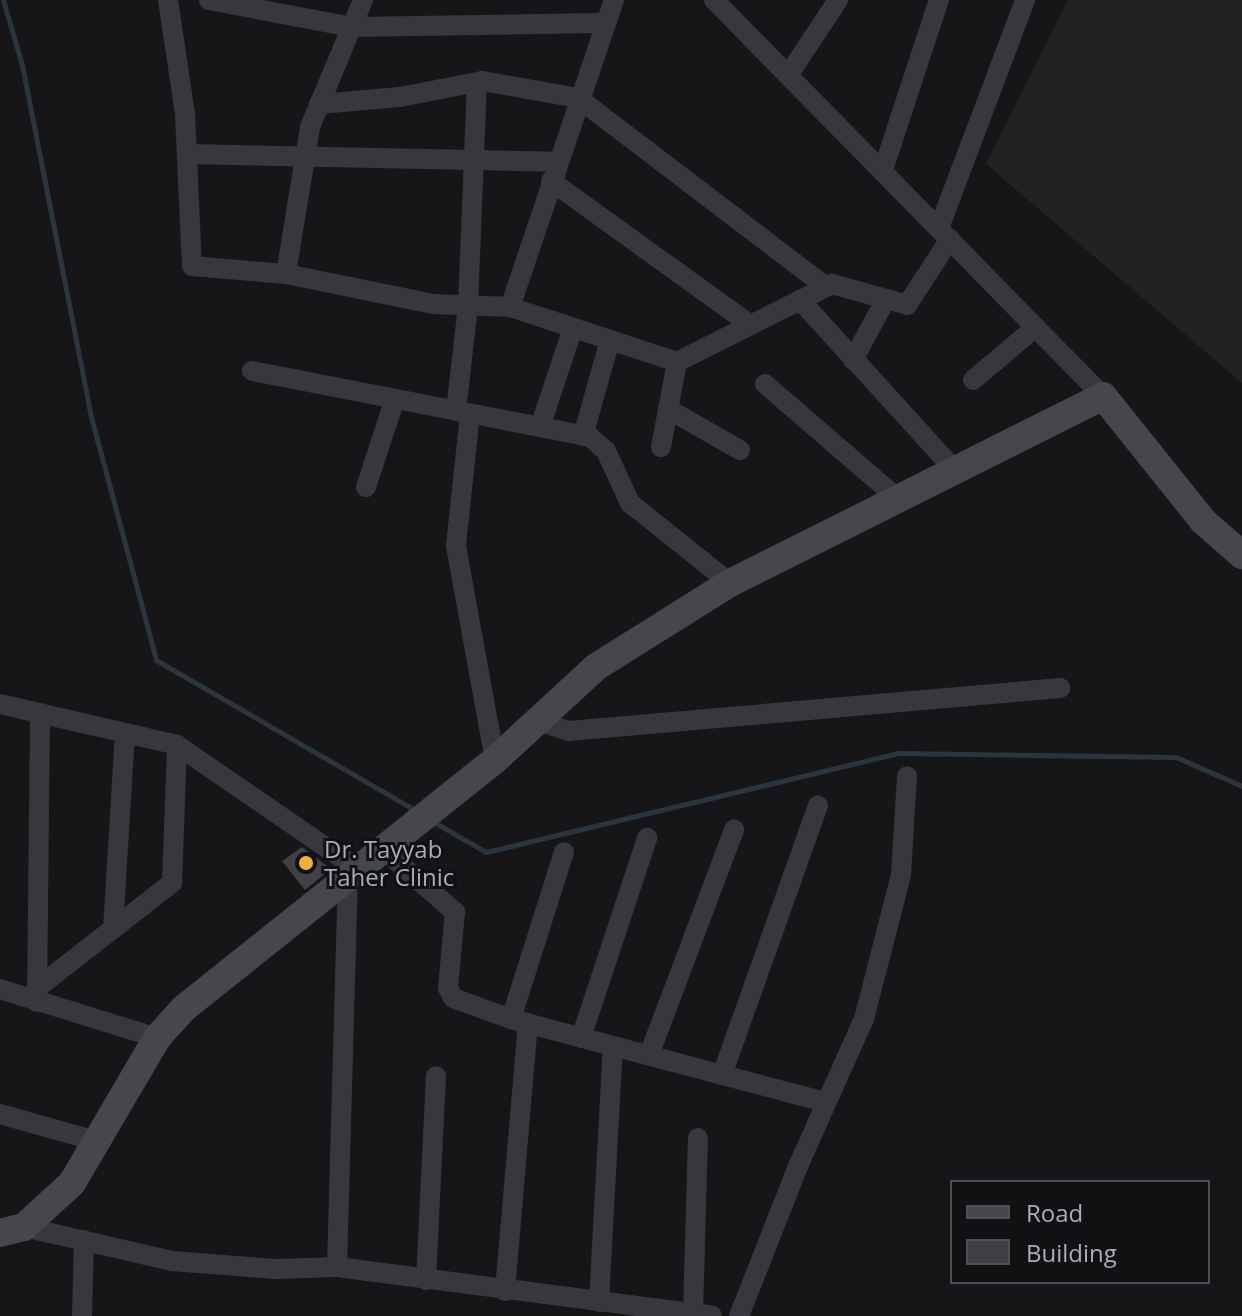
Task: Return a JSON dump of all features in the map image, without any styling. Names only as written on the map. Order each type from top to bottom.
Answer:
[{"type":"street","points":[[168,0],[187,154],[192,266],[286,274],[434,304],[510,307],[677,362],[826,287]]},
{"type":"street","points":[[209,0],[352,27],[603,23]]},
{"type":"street","points":[[286,274],[305,160],[319,104],[363,0]]},
{"type":"street","points":[[510,307],[603,23],[614,0]]},
{"type":"street","points":[[714,0],[1103,396],[1203,521],[1242,555]]},
{"type":"street","points":[[789,74],[838,0]]},
{"type":"street","points":[[883,170],[939,0]]},
{"type":"street","points":[[319,104],[400,97],[477,82],[578,98],[826,287],[907,305],[945,234],[1025,0]]},
{"type":"street","points":[[477,82],[456,546],[495,760]]},
{"type":"street","points":[[187,154],[305,160],[475,162],[554,172],[751,325]]},
{"type":"street","points":[[853,360],[886,299]]},
{"type":"street","points":[[800,300],[954,469]]},
{"type":"street","points":[[973,380],[1036,327]]},
{"type":"street","points":[[540,427],[573,328]]},
{"type":"street","points":[[583,436],[610,340]]},
{"type":"street","points":[[661,447],[677,362]]},
{"type":"street","points":[[252,371],[540,427],[600,442],[630,503],[730,583]]},
{"type":"street","points":[[765,384],[898,499]]},
{"type":"street","points":[[12,1230],[72,1183],[157,1038],[183,1009],[354,876],[495,760],[633,640],[730,583],[1103,396]]},
{"type":"street","points":[[366,487],[395,399]]},
{"type":"street","points":[[668,409],[740,450]]},
{"type":"street","points":[[538,721],[569,731],[1060,688]]},
{"type":"street","points":[[0,704],[177,745],[354,876]]},
{"type":"street","points":[[37,995],[40,713]]},
{"type":"street","points":[[113,929],[125,733]]},
{"type":"street","points":[[37,995],[175,877],[177,745]]},
{"type":"street","points":[[739,1316],[826,1102],[864,1019],[901,875],[907,776]]},
{"type":"street","points":[[722,1075],[818,806]]},
{"type":"street","points":[[649,1055],[734,830]]},
{"type":"street","points":[[581,1038],[647,838]]},
{"type":"street","points":[[394,843],[455,912],[450,995],[520,1021],[826,1102]]},
{"type":"street","points":[[505,1291],[520,1021],[564,852]]},
{"type":"street","points":[[337,1267],[354,876]]},
{"type":"street","points":[[0,989],[37,995],[157,1038]]},
{"type":"street","points":[[599,1302],[613,1046]]},
{"type":"street","points":[[426,1280],[436,1076]]},
{"type":"street","points":[[0,1114],[22,1116],[96,1141]]},
{"type":"street","points":[[12,1230],[84,1240],[210,1266],[337,1267],[702,1315],[698,1138]]},
{"type":"street","points":[[82,1316],[84,1240]]},
{"type":"shaded area","points":[[1068,0],[1242,0],[1242,383],[986,164]]},
{"type":"building","points":[[302,847],[331,869],[305,890],[282,861]]},
{"type":"waterway","points":[[3,0],[22,65],[90,413],[156,660],[417,811]]},
{"type":"waterway","points":[[432,821],[486,852],[898,753],[1176,757],[1242,786]]},
{"type":"place","name":"Dr. Tayyab Taher Clinic","points":[[306,863]]}]
